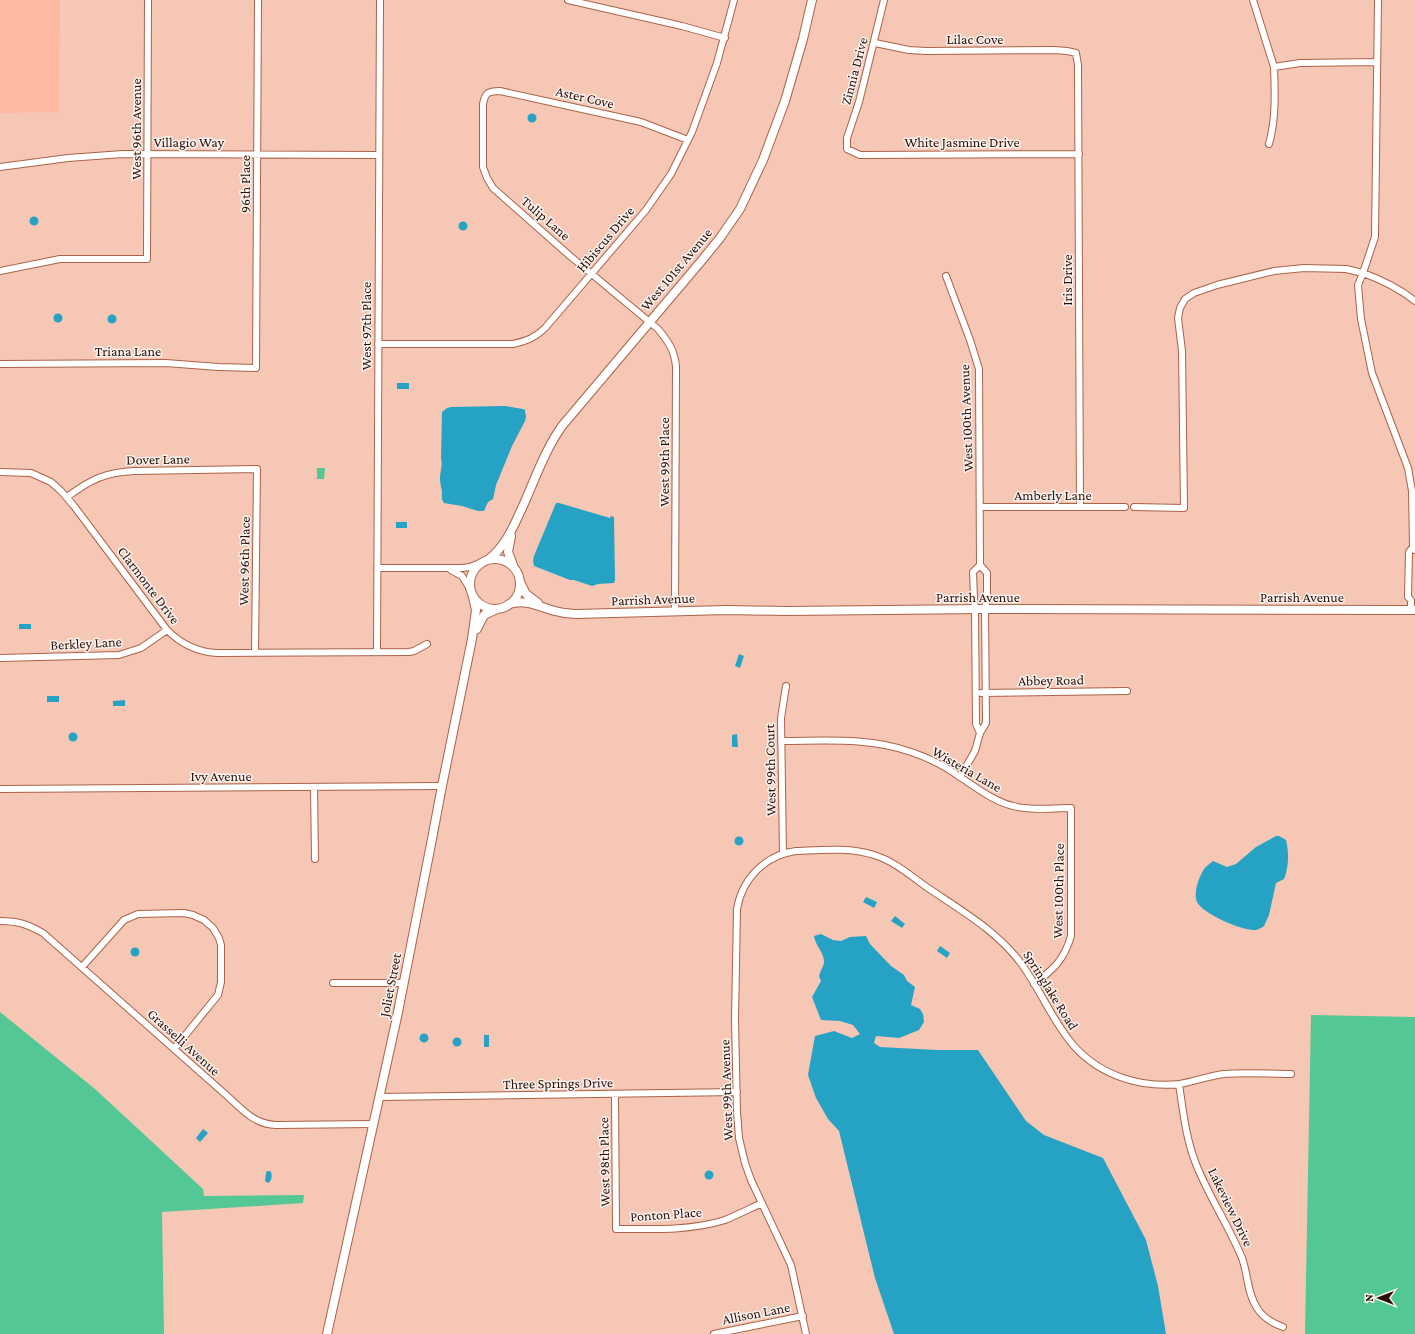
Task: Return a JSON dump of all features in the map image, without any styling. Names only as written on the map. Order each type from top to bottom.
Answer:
[{"type":"street","name":"West 96th Avenue","points":[[0,271],[60,259],[147,259],[148,0]]},
{"type":"street","name":"96th Place","points":[[256,368],[258,0]]},
{"type":"street","name":"West 97th Place","points":[[377,652],[378,155],[380,0]]},
{"type":"street","points":[[568,0],[679,25],[725,38]]},
{"type":"street","name":"Hibiscus Drive","points":[[378,344],[512,344],[525,341],[536,336],[545,328],[655,198],[671,174],[688,140],[717,63],[725,38],[734,0]]},
{"type":"street","name":"West 101st Avenue","points":[[489,559],[500,548],[512,530],[557,433],[720,238],[744,200],[763,160],[785,101],[803,39],[812,0]]},
{"type":"street","name":"Zinnia Drive","points":[[847,149],[847,138],[859,102],[875,42],[884,0]]},
{"type":"street","points":[[1253,0],[1274,67],[1275,104],[1269,144]]},
{"type":"street","points":[[1378,0],[1375,237],[1358,285],[1361,319],[1372,373],[1408,468],[1412,491],[1414,548],[1409,552],[1408,597],[1413,598],[1413,610]]},
{"type":"street","name":"Lilac Cove","points":[[875,42],[909,50],[1054,50],[1067,51],[1076,54]]},
{"type":"street","name":"Iris Drive","points":[[1076,54],[1078,65],[1079,154],[1080,507]]},
{"type":"street","points":[[1274,67],[1300,63],[1377,62]]},
{"type":"street","name":"Aster Cove","points":[[483,104],[484,97],[488,93],[500,90],[641,122],[688,140]]},
{"type":"street","name":"Tulip Lane","points":[[483,104],[483,167],[489,183],[649,322]]},
{"type":"street","name":"White Jasmine Drive","points":[[847,149],[860,155],[1079,154]]},
{"type":"street","name":"Villagio Way","points":[[0,168],[68,158],[110,155],[378,155]]},
{"type":"street","points":[[1134,507],[1184,508],[1182,351],[1178,318],[1180,308],[1185,299],[1194,293],[1217,285],[1274,271],[1304,268],[1346,269],[1363,273],[1380,279],[1404,292],[1415,301]]},
{"type":"street","name":"West 100th Avenue","points":[[946,276],[970,340],[979,369],[980,565],[987,573],[987,595],[985,609],[986,723],[980,733],[975,751],[960,776]]},
{"type":"street","name":"West 99th Place","points":[[649,322],[667,339],[674,352],[676,361],[675,611]]},
{"type":"street","name":"Triana Lane","points":[[0,364],[166,362],[218,367],[256,368]]},
{"type":"street","name":"Dover Lane","points":[[67,497],[94,479],[116,472],[135,470],[257,469]]},
{"type":"street","name":"West 96th Place","points":[[255,652],[257,469]]},
{"type":"street","name":"Clarmonte Drive","points":[[0,472],[24,472],[38,476],[51,482],[67,497],[167,630],[181,643],[203,651],[217,653],[414,651],[427,644]]},
{"type":"street","name":"Amberly Lane","points":[[980,507],[1125,507]]},
{"type":"street","name":"West 101st Avenue","points":[[512,530],[508,552],[514,568]]},
{"type":"street","points":[[377,568],[466,568],[489,559],[504,560],[514,568]]},
{"type":"street","points":[[472,593],[470,580],[472,572],[480,563]]},
{"type":"street","name":"West 100th Avenue","points":[[980,565],[973,572],[975,610],[976,724],[980,733]]},
{"type":"street","points":[[447,568],[462,576],[472,593],[482,605],[489,608],[497,608]]},
{"type":"street","name":"Parrish Avenue","points":[[514,568],[526,594],[542,606]]},
{"type":"street","points":[[509,604],[515,599],[518,591],[519,579]]},
{"type":"street","name":"Joliet Street","points":[[327,1334],[404,983],[472,639],[476,610],[472,593]]},
{"type":"street","name":"Parrish Avenue","points":[[497,608],[517,602],[526,602],[562,613],[576,614],[727,610],[1413,610]]},
{"type":"street","name":"Joliet Street","points":[[472,639],[483,617],[497,608]]},
{"type":"street","name":"Berkley Lane","points":[[0,658],[119,655],[141,648],[167,630]]},
{"type":"street","name":"West 99th Court","points":[[783,854],[782,710],[786,686]]},
{"type":"street","name":"Abbey Road","points":[[976,693],[1127,691]]},
{"type":"street","name":"Wisteria Lane","points":[[782,741],[851,741],[883,744],[921,756],[940,764],[990,797],[1014,806],[1036,808],[1070,808]]},
{"type":"street","name":"Ivy Avenue","points":[[0,790],[442,786]]},
{"type":"street","points":[[314,787],[315,859]]},
{"type":"street","name":"West 100th Place","points":[[1034,984],[1049,973],[1059,963],[1068,946],[1071,936],[1070,808]]},
{"type":"street","name":"Springlake Road","points":[[783,854],[806,851],[853,850],[883,858],[897,867],[992,932],[1013,952],[1034,984],[1064,1036],[1093,1064],[1124,1078],[1160,1085],[1179,1084],[1226,1074],[1291,1074]]},
{"type":"street","name":"West 99th Avenue","points":[[783,854],[768,861],[755,871],[744,886],[738,901],[736,921],[737,1121],[740,1147],[750,1180],[791,1265],[806,1334]]},
{"type":"street","points":[[82,967],[124,920],[130,916],[138,914],[184,913],[204,920],[213,928],[220,938],[221,945],[221,987],[215,1000],[174,1049]]},
{"type":"street","name":"Grasselli Avenue","points":[[0,921],[28,924],[43,933],[259,1122],[276,1125],[373,1124]]},
{"type":"street","points":[[333,984],[404,983]]},
{"type":"street","name":"Lakeview Drive","points":[[1179,1084],[1187,1132],[1196,1162],[1206,1187],[1241,1256],[1246,1270],[1253,1301],[1257,1309],[1266,1318],[1283,1327]]},
{"type":"street","name":"Three Springs Drive","points":[[379,1097],[737,1092]]},
{"type":"street","name":"West 98th Place","points":[[615,1094],[616,1230]]},
{"type":"street","name":"Ponton Place","points":[[616,1230],[695,1226],[725,1220],[762,1203]]},
{"type":"street","name":"Allison Lane","points":[[714,1334],[803,1316]]},
{"type":"shaded area","points":[[0,0],[60,0],[59,112],[0,113]]},
{"type":"green space","points":[[317,468],[325,468],[324,479],[317,479]]},
{"type":"green space","points":[[0,1012],[95,1089],[203,1189],[204,1196],[304,1195],[303,1203],[162,1212],[164,1334],[0,1334]]},
{"type":"green space","points":[[1311,1015],[1415,1017],[1415,1334],[1305,1334]]},
{"type":"water","points":[[532,113],[537,118],[532,123],[527,118]]},
{"type":"water","points":[[34,216],[39,221],[34,226],[29,221]]},
{"type":"water","points":[[463,221],[468,226],[463,231],[458,226]]},
{"type":"water","points":[[58,313],[63,318],[58,323],[53,318]]},
{"type":"water","points":[[112,314],[117,319],[112,324],[107,319]]},
{"type":"water","points":[[397,383],[409,383],[409,389],[397,389]]},
{"type":"water","points":[[505,406],[525,410],[526,417],[496,485],[493,499],[488,502],[484,511],[444,503],[440,483],[442,463],[442,412],[451,407]]},
{"type":"water","points":[[556,503],[610,518],[611,516],[614,517],[614,583],[592,586],[570,580],[534,566],[534,556]]},
{"type":"water","points":[[396,522],[407,522],[407,528],[396,528]]},
{"type":"water","points":[[19,624],[31,624],[31,629],[19,629]]},
{"type":"water","points":[[739,654],[744,656],[740,668],[735,666]]},
{"type":"water","points":[[47,696],[59,696],[59,702],[47,702]]},
{"type":"water","points":[[125,700],[125,706],[113,706],[113,701]]},
{"type":"water","points":[[73,732],[78,737],[73,742],[68,737]]},
{"type":"water","points":[[737,734],[738,747],[732,747],[732,735]]},
{"type":"water","points":[[1276,836],[1286,840],[1288,865],[1284,879],[1276,883],[1269,915],[1264,926],[1255,930],[1242,928],[1224,921],[1201,907],[1197,902],[1196,890],[1200,876],[1206,867],[1213,861],[1227,867],[1236,864],[1256,847]]},
{"type":"water","points":[[737,837],[741,837],[743,841],[741,845],[737,845],[735,843],[735,839]]},
{"type":"water","points":[[866,897],[877,902],[874,908],[863,902]]},
{"type":"water","points":[[895,916],[905,924],[902,928],[891,921]]},
{"type":"water","points":[[821,934],[833,940],[841,941],[850,937],[866,936],[870,944],[891,966],[904,975],[907,981],[915,987],[911,1005],[920,1009],[923,1014],[924,1022],[919,1030],[899,1038],[876,1036],[874,1043],[880,1047],[937,1050],[978,1050],[1026,1121],[1044,1135],[1103,1158],[1146,1240],[1158,1286],[1166,1334],[894,1334],[875,1278],[839,1131],[828,1119],[816,1098],[808,1075],[815,1036],[834,1031],[852,1038],[860,1034],[853,1025],[840,1021],[821,1020],[812,997],[821,981],[819,976],[824,963],[823,956],[814,936]]},
{"type":"water","points":[[940,946],[950,953],[947,958],[937,951]]},
{"type":"water","points":[[135,947],[140,952],[135,957],[130,952]]},
{"type":"water","points":[[422,1034],[426,1034],[428,1038],[426,1042],[422,1042],[420,1040],[420,1036]]},
{"type":"water","points":[[484,1035],[489,1035],[489,1047],[484,1047]]},
{"type":"water","points":[[455,1038],[459,1038],[461,1042],[459,1046],[455,1046],[453,1044],[453,1040]]},
{"type":"water","points":[[203,1129],[208,1133],[200,1142],[196,1138]]},
{"type":"water","points":[[267,1171],[271,1172],[272,1176],[268,1183],[265,1181]]},
{"type":"water","points":[[707,1171],[711,1171],[713,1175],[711,1179],[707,1179],[705,1177],[705,1173]]}]
